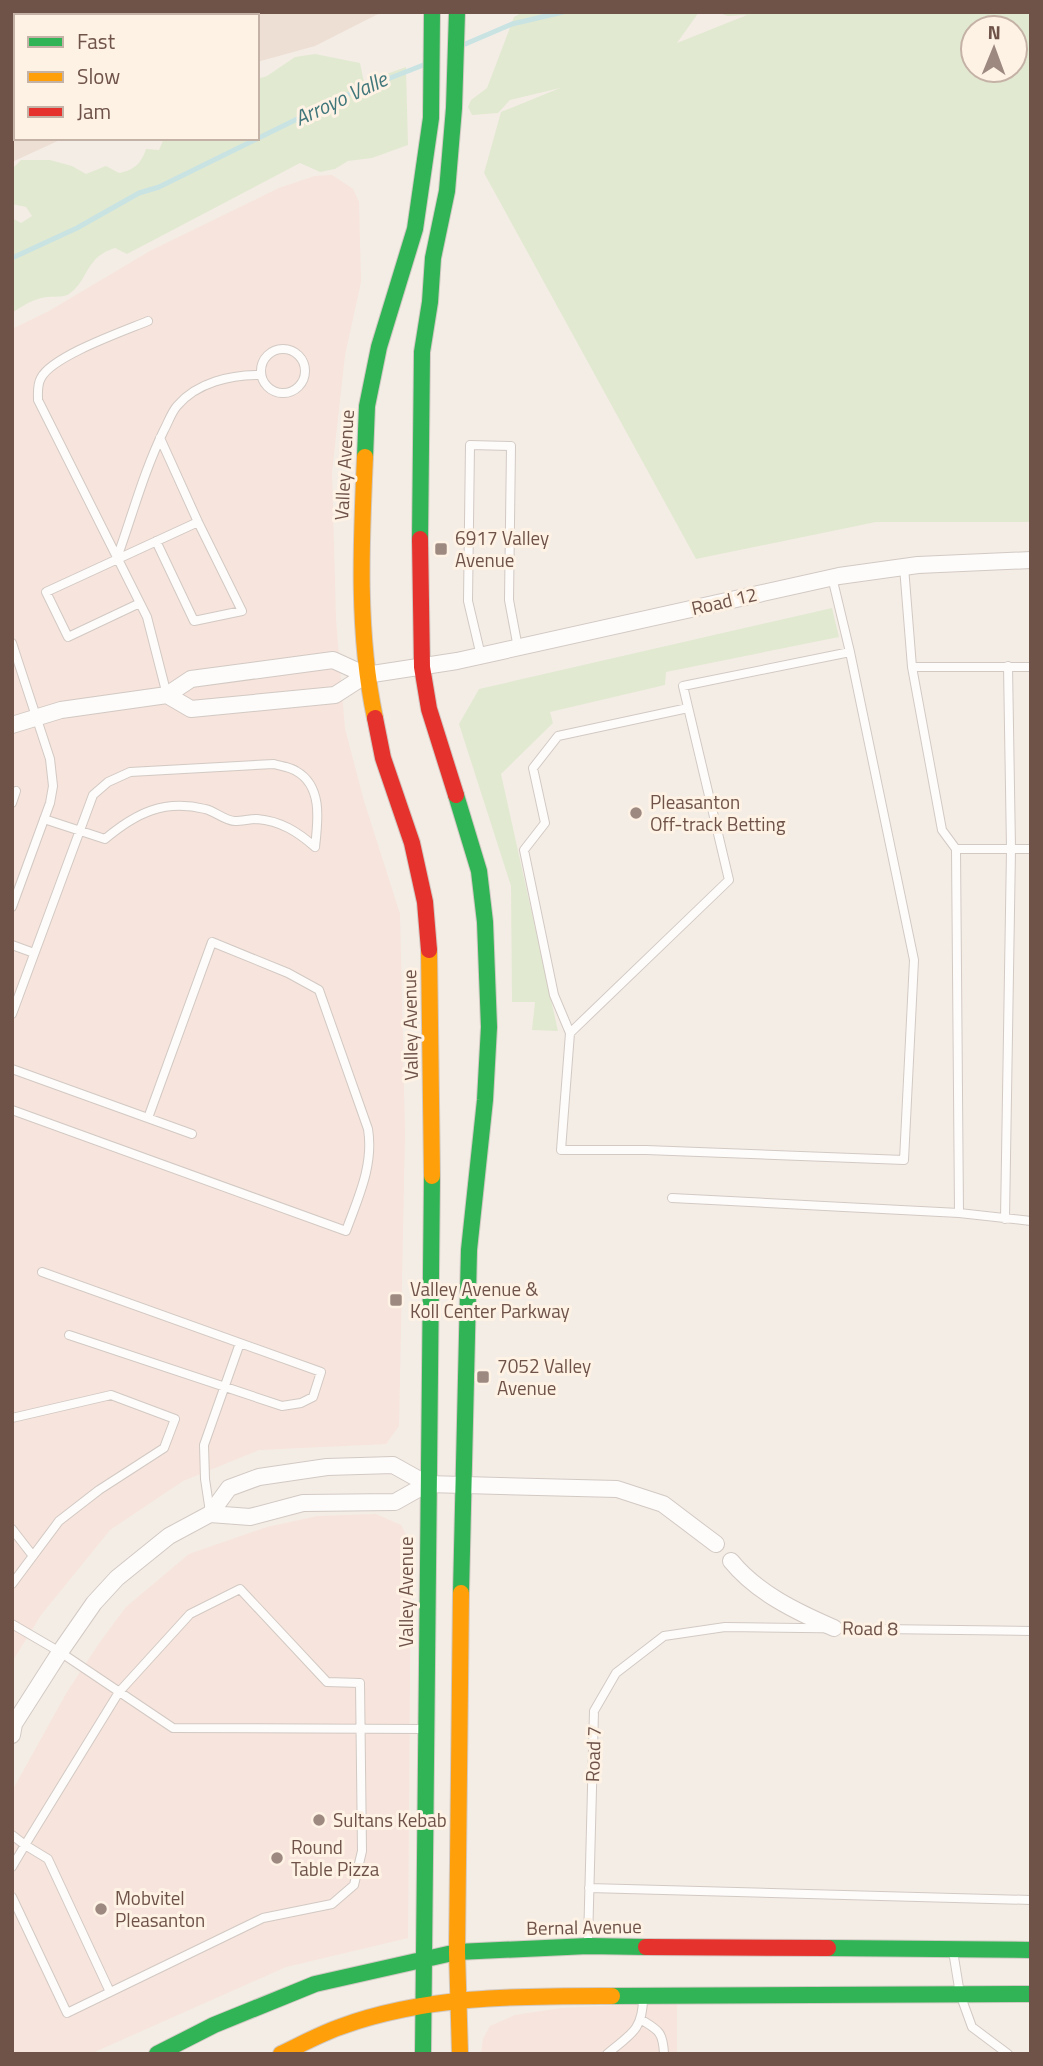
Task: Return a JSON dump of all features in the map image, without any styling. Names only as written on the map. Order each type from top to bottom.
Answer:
[{"type":"main road","name":"Valley Avenue","points":[[424,2054],[427,1483],[432,1162],[430,961],[425,902],[412,843],[383,758],[366,675],[362,515],[368,406],[379,347],[415,229],[431,118],[432,12]]},
{"type":"main road","points":[[457,12],[454,108],[447,191],[433,258],[430,302],[422,352],[422,667],[429,709],[479,871],[485,922],[489,1027],[485,1100],[469,1251],[459,1663],[457,1952],[460,2054]]},
{"type":"main road","name":"Bernal Avenue","points":[[157,2054],[214,2025],[316,1984],[457,1952],[588,1947],[1031,1950]]},
{"type":"main road","points":[[281,2054],[340,2027],[395,2011],[500,1996],[1031,1994]]},
{"type":"street","name":"Road 12","points":[[366,675],[481,656],[832,577],[904,567],[1031,560]]},
{"type":"street","points":[[12,724],[73,708],[167,695],[191,679],[333,660],[366,675]]},
{"type":"street","points":[[167,695],[191,709],[335,695],[366,675]]},
{"type":"street","points":[[13,1728],[60,1652],[94,1603],[117,1578],[169,1536],[210,1514],[229,1488],[259,1477],[327,1467],[393,1465],[427,1483],[617,1489],[663,1504],[716,1544]]},
{"type":"street","points":[[210,1514],[250,1517],[303,1503],[396,1502],[427,1483]]},
{"type":"street","name":"Road 8","points":[[731,1561],[767,1593],[802,1614],[834,1628]]},
{"type":"lane","points":[[148,321],[59,360],[41,378],[37,390],[38,400],[147,617],[167,695]]},
{"type":"lane","points":[[279,349],[289,349],[303,360],[305,369],[300,385],[293,391],[286,393],[270,389],[260,375],[264,358],[279,349]]},
{"type":"lane","points":[[117,558],[160,438],[177,406],[195,391],[215,380],[238,375],[260,375]]},
{"type":"lane","points":[[156,541],[194,621],[242,611],[160,438]]},
{"type":"lane","points":[[481,656],[468,601],[470,445],[511,446],[509,600],[518,648]]},
{"type":"lane","points":[[140,603],[68,637],[46,592],[198,522]]},
{"type":"lane","points":[[904,567],[912,667],[942,830],[956,849],[959,1213]]},
{"type":"lane","points":[[688,708],[558,736],[533,768],[545,823],[524,850],[554,995],[570,1033],[561,1150],[646,1150],[904,1160],[914,960],[832,577]]},
{"type":"lane","points":[[12,642],[50,759],[53,786],[44,819],[12,906]]},
{"type":"lane","points":[[570,1033],[729,880],[683,686],[850,652]]},
{"type":"lane","points":[[1006,1219],[1011,849],[1008,666]]},
{"type":"lane","points":[[912,667],[1031,667]]},
{"type":"lane","points":[[12,1014],[34,953],[80,830],[93,794],[108,782],[130,772],[274,764],[295,770],[307,780],[314,793],[319,813],[315,847],[297,832],[277,822],[255,819],[233,821],[209,810],[184,804],[138,815],[105,839],[80,830],[44,819]]},
{"type":"lane","points":[[12,793],[16,791],[12,803]]},
{"type":"lane","points":[[956,849],[1031,849]]},
{"type":"lane","points":[[12,1110],[346,1231],[369,1162],[371,1146],[368,1129],[319,990],[288,973],[212,942],[148,1118]]},
{"type":"lane","points":[[12,945],[34,953]]},
{"type":"lane","points":[[12,1069],[192,1134]]},
{"type":"lane","points":[[672,1198],[959,1213],[1031,1221]]},
{"type":"lane","points":[[42,1272],[321,1372],[313,1397],[300,1403],[282,1406],[69,1335]]},
{"type":"lane","points":[[210,1514],[204,1446],[240,1343]]},
{"type":"lane","points":[[12,1418],[111,1395],[175,1419],[164,1448],[99,1490],[59,1521],[12,1584]]},
{"type":"lane","points":[[12,1529],[33,1556]]},
{"type":"lane","points":[[12,1867],[119,1692],[190,1614],[240,1589],[327,1682],[360,1683],[362,1851],[354,1885],[332,1904],[263,1918],[67,2013],[12,1898]]},
{"type":"lane","points":[[12,1625],[60,1652],[173,1728],[427,1729]]},
{"type":"lane","name":"Road 7","points":[[588,1947],[594,1711],[616,1673],[664,1636],[725,1627],[834,1628]]},
{"type":"lane","name":"Road 8","points":[[834,1628],[1031,1631]]},
{"type":"lane","points":[[12,1835],[48,1859],[110,1992]]},
{"type":"lane","points":[[589,1888],[1031,1900]]},
{"type":"lane","points":[[952,1949],[960,1994],[972,2027],[1008,2054]]},
{"type":"lane","points":[[607,2054],[638,2028],[643,1995]]},
{"type":"lane","points":[[640,2019],[658,2029],[664,2039],[664,2054]]},
{"type":"shaded area","points":[[12,12],[382,12],[315,46],[259,61],[259,14],[14,14],[14,140],[60,140],[12,162]]},
{"type":"shaded area","points":[[332,175],[353,189],[359,202],[361,282],[345,355],[332,472],[336,620],[345,729],[364,801],[400,914],[405,1133],[399,1426],[386,1444],[259,1450],[183,1481],[110,1530],[41,1615],[12,1662],[12,329],[49,311],[150,251],[279,188],[315,176]]},
{"type":"shaded area","points":[[376,1514],[401,1525],[411,1544],[408,1938],[286,1967],[90,2054],[12,2054],[12,1791],[67,1692],[100,1642],[126,1607],[189,1554],[267,1527],[318,1516]]},
{"type":"shaded area","points":[[677,2002],[677,2054],[481,2054],[483,2039],[490,2026],[515,2015],[562,2008]]},
{"type":"green space","points":[[523,12],[699,12],[677,43],[747,15],[728,16],[716,12],[1031,12],[1031,522],[876,522],[696,559],[484,173],[501,112],[560,88],[510,100],[498,113],[472,115],[468,107],[471,100],[487,88],[514,17]]},
{"type":"green space","points":[[315,54],[360,63],[364,82],[406,67],[408,145],[372,158],[348,161],[335,169],[320,172],[300,163],[127,254],[115,248],[105,252],[69,294],[38,299],[12,313],[12,218],[21,223],[32,216],[26,207],[12,204],[12,169],[21,160],[50,160],[72,166],[86,174],[106,166],[119,173],[136,166],[146,149],[159,150],[163,140],[259,140],[259,78],[295,57]]},
{"type":"green space","points":[[832,608],[839,637],[666,672],[665,685],[550,712],[553,723],[501,774],[558,1031],[532,1030],[535,1002],[512,1002],[511,886],[459,724],[479,689]]},
{"type":"waterway","name":"Arroyo Valle","points":[[463,45],[512,24],[563,12]]},
{"type":"waterway","name":"Arroyo Valle","points":[[259,138],[344,96],[426,64]]},
{"type":"waterway","name":"Arroyo Valle","points":[[12,258],[77,228],[139,193],[159,187],[255,140]]},
{"type":"traffic: fast","points":[[365,457],[367,406],[379,347],[415,229],[431,118],[432,12]]},
{"type":"traffic: fast","points":[[420,539],[422,352],[430,302],[433,258],[447,191],[454,108],[457,12]]},
{"type":"traffic: fast","points":[[456,795],[479,871],[485,922],[489,1027],[485,1100],[469,1250],[461,1593]]},
{"type":"traffic: fast","points":[[423,2054],[432,1176]]},
{"type":"traffic: fast","points":[[157,2054],[214,2025],[315,1984],[457,1952],[588,1946],[646,1947]]},
{"type":"traffic: fast","points":[[828,1948],[1031,1950]]},
{"type":"traffic: fast","points":[[612,1996],[1031,1994]]},
{"type":"traffic: slow","points":[[365,457],[363,621],[375,718]]},
{"type":"traffic: slow","points":[[429,950],[432,1176]]},
{"type":"traffic: slow","points":[[460,2054],[457,1952],[461,1593]]},
{"type":"traffic: slow","points":[[281,2054],[318,2036],[373,2016],[441,2003],[509,1997],[612,1996]]},
{"type":"traffic: jam","points":[[420,539],[422,667],[429,709],[456,795]]},
{"type":"traffic: jam","points":[[375,718],[383,758],[412,843],[425,902],[429,950]]},
{"type":"traffic: jam","points":[[646,1947],[828,1948]]},
{"type":"place","name":"6917 Valley Avenue","points":[[441,549]]},
{"type":"place","name":"Pleasanton Off-track Betting","points":[[636,813]]},
{"type":"place","name":"Valley Avenue & Koll Center Parkway","points":[[396,1300]]},
{"type":"place","name":"7052 Valley Avenue","points":[[483,1377]]},
{"type":"place","name":"Sultans Kebab","points":[[319,1820]]},
{"type":"place","name":"Round Table Pizza","points":[[277,1858]]},
{"type":"place","name":"Mobvitel Pleasanton","points":[[101,1909]]}]
